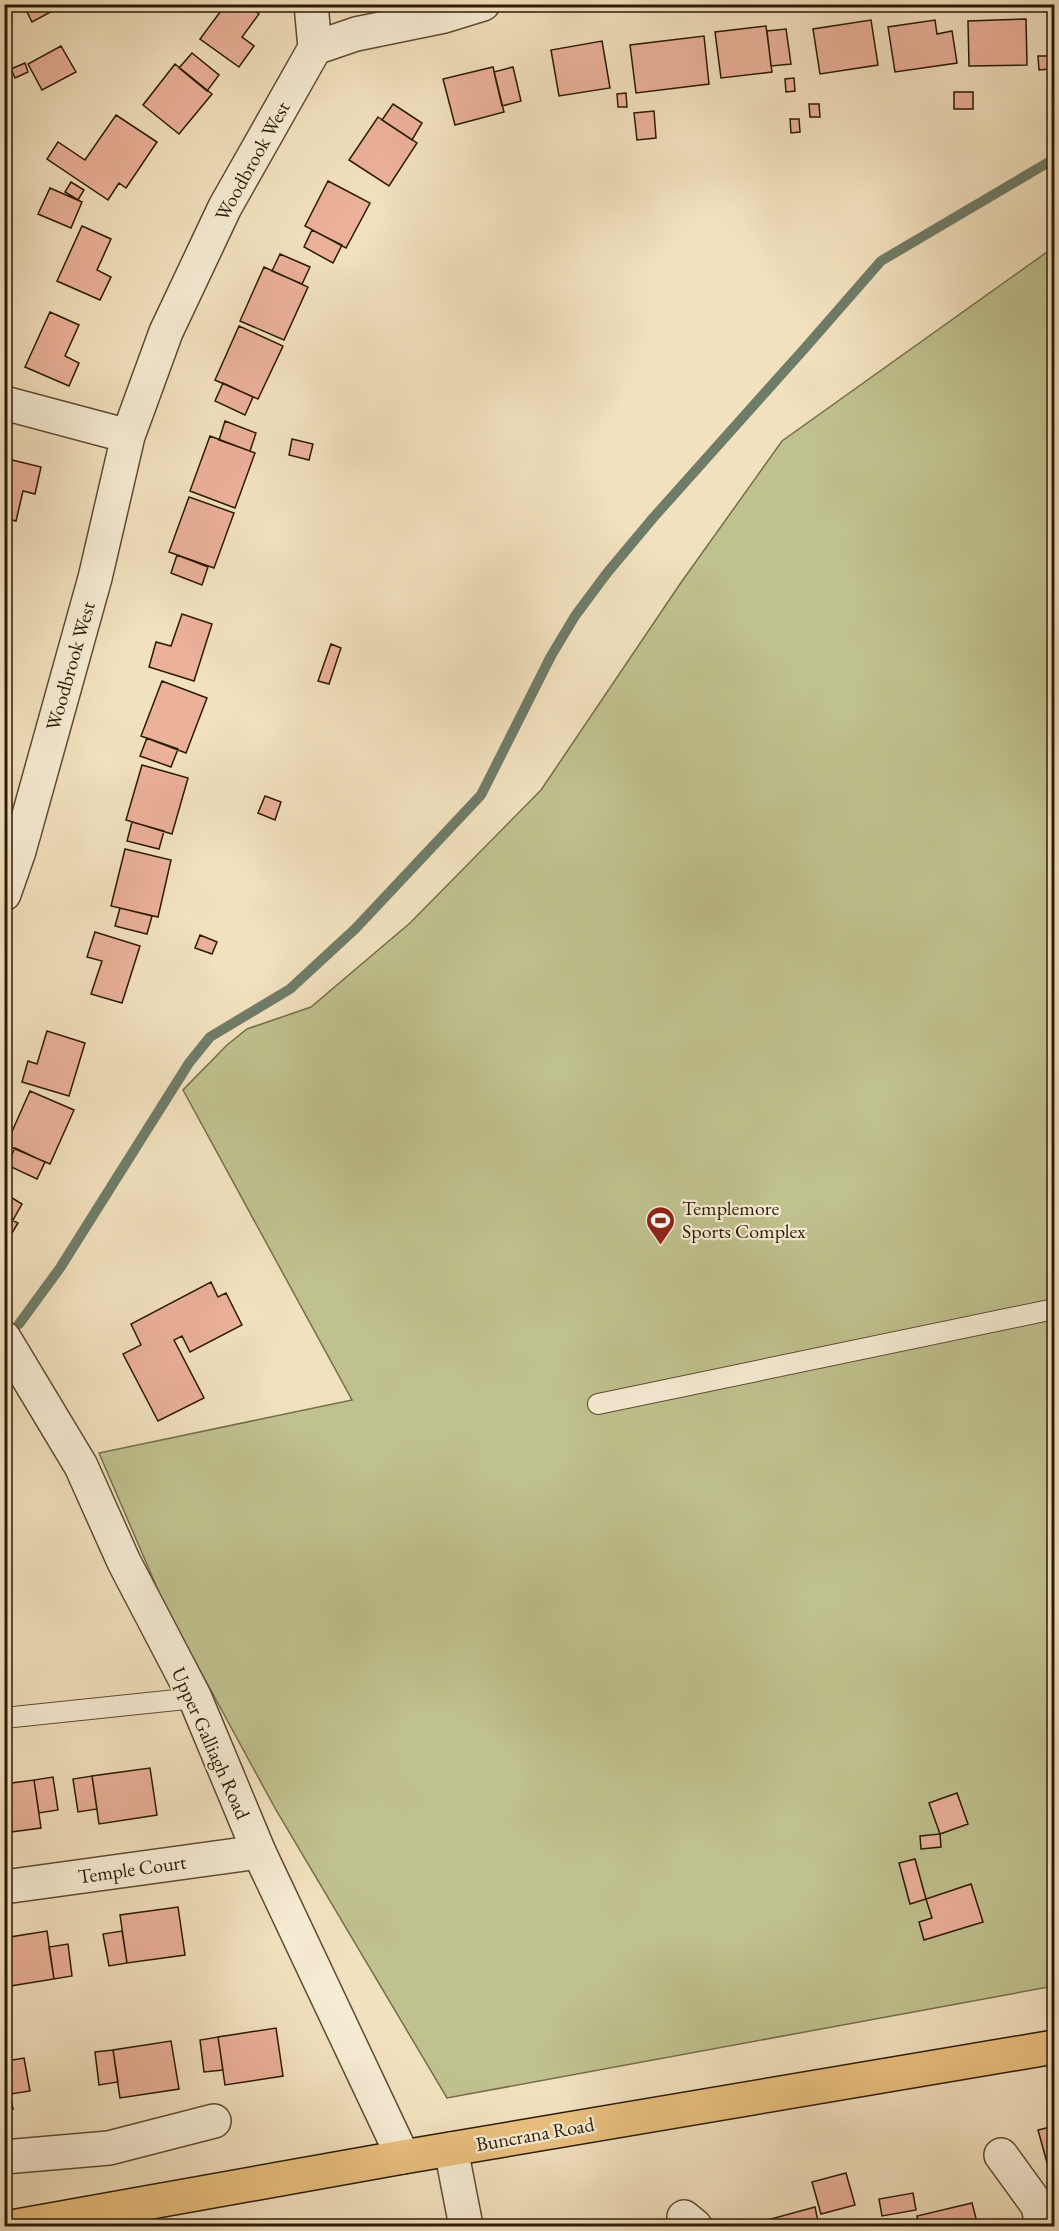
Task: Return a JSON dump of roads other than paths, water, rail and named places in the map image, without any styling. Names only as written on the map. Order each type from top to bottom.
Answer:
[{"type":"highway","name":"Buncrana Road","points":[[17,2226],[403,2157],[1054,2047]]},
{"type":"street","points":[[311,4],[315,48],[356,34],[444,16],[483,4]]},
{"type":"street","name":"Woodbrook West","points":[[4,894],[19,851],[95,578],[128,436],[166,332],[225,207],[315,48]]},
{"type":"street","points":[[4,403],[128,436]]},
{"type":"street","name":"Upper Galliagh Road","points":[[4,1338],[81,1466],[124,1562],[195,1698],[259,1852],[403,2157]]},
{"type":"street","name":"Temple Court","points":[[4,1887],[259,1852]]},
{"type":"street","points":[[4,2157],[110,2148],[213,2121]]},
{"type":"street","points":[[451,2149],[466,2226]]},
{"type":"street","points":[[1000,2155],[1038,2206],[1042,2226]]},
{"type":"lane","points":[[598,1404],[1054,1309]]},
{"type":"lane","points":[[4,1718],[195,1698]]},
{"type":"waterway","points":[[19,1324],[60,1268],[189,1063],[210,1037],[290,989],[355,929],[481,795],[551,656],[575,616],[607,573],[881,261],[1054,159]]},
{"type":"place","name":"Templemore Sports Complex","points":[[661,1246]]}]
